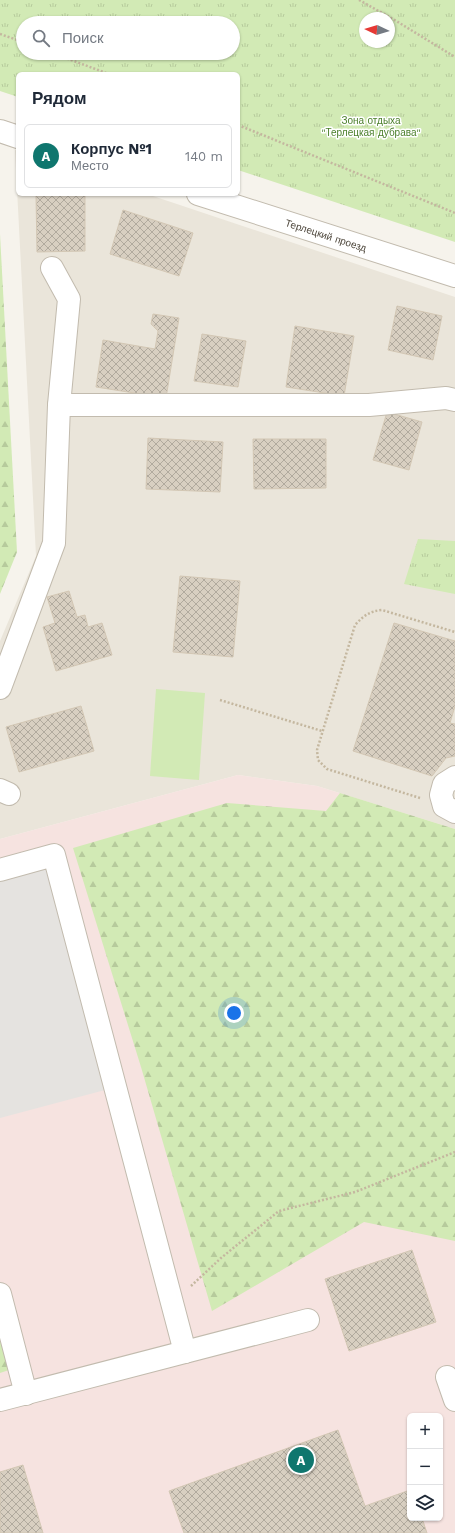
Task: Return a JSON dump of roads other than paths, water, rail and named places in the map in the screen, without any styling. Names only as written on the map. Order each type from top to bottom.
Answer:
[{"type":"street","points":[[0,131],[16,136]]},
{"type":"street","name":"Терлецкий проезд","points":[[204,196],[455,276]]},
{"type":"street","points":[[0,688],[54,543],[59,404],[69,299],[52,268]]},
{"type":"street","points":[[59,404],[369,405],[446,398],[455,400]]},
{"type":"street","points":[[450,809],[441,800],[442,789],[449,780],[455,778]]},
{"type":"street","points":[[0,870],[54,855],[185,1352]]},
{"type":"street","points":[[0,1294],[26,1394]]},
{"type":"street","points":[[0,1400],[308,1320]]},
{"type":"street","points":[[447,1377],[455,1400]]},
{"type":"place","name":"Корпус №1","points":[[301,1460]]},
{"type":"park label","name":"Зона отдыха \"Терлецкая дубрава\"","points":[[371,126]]}]
